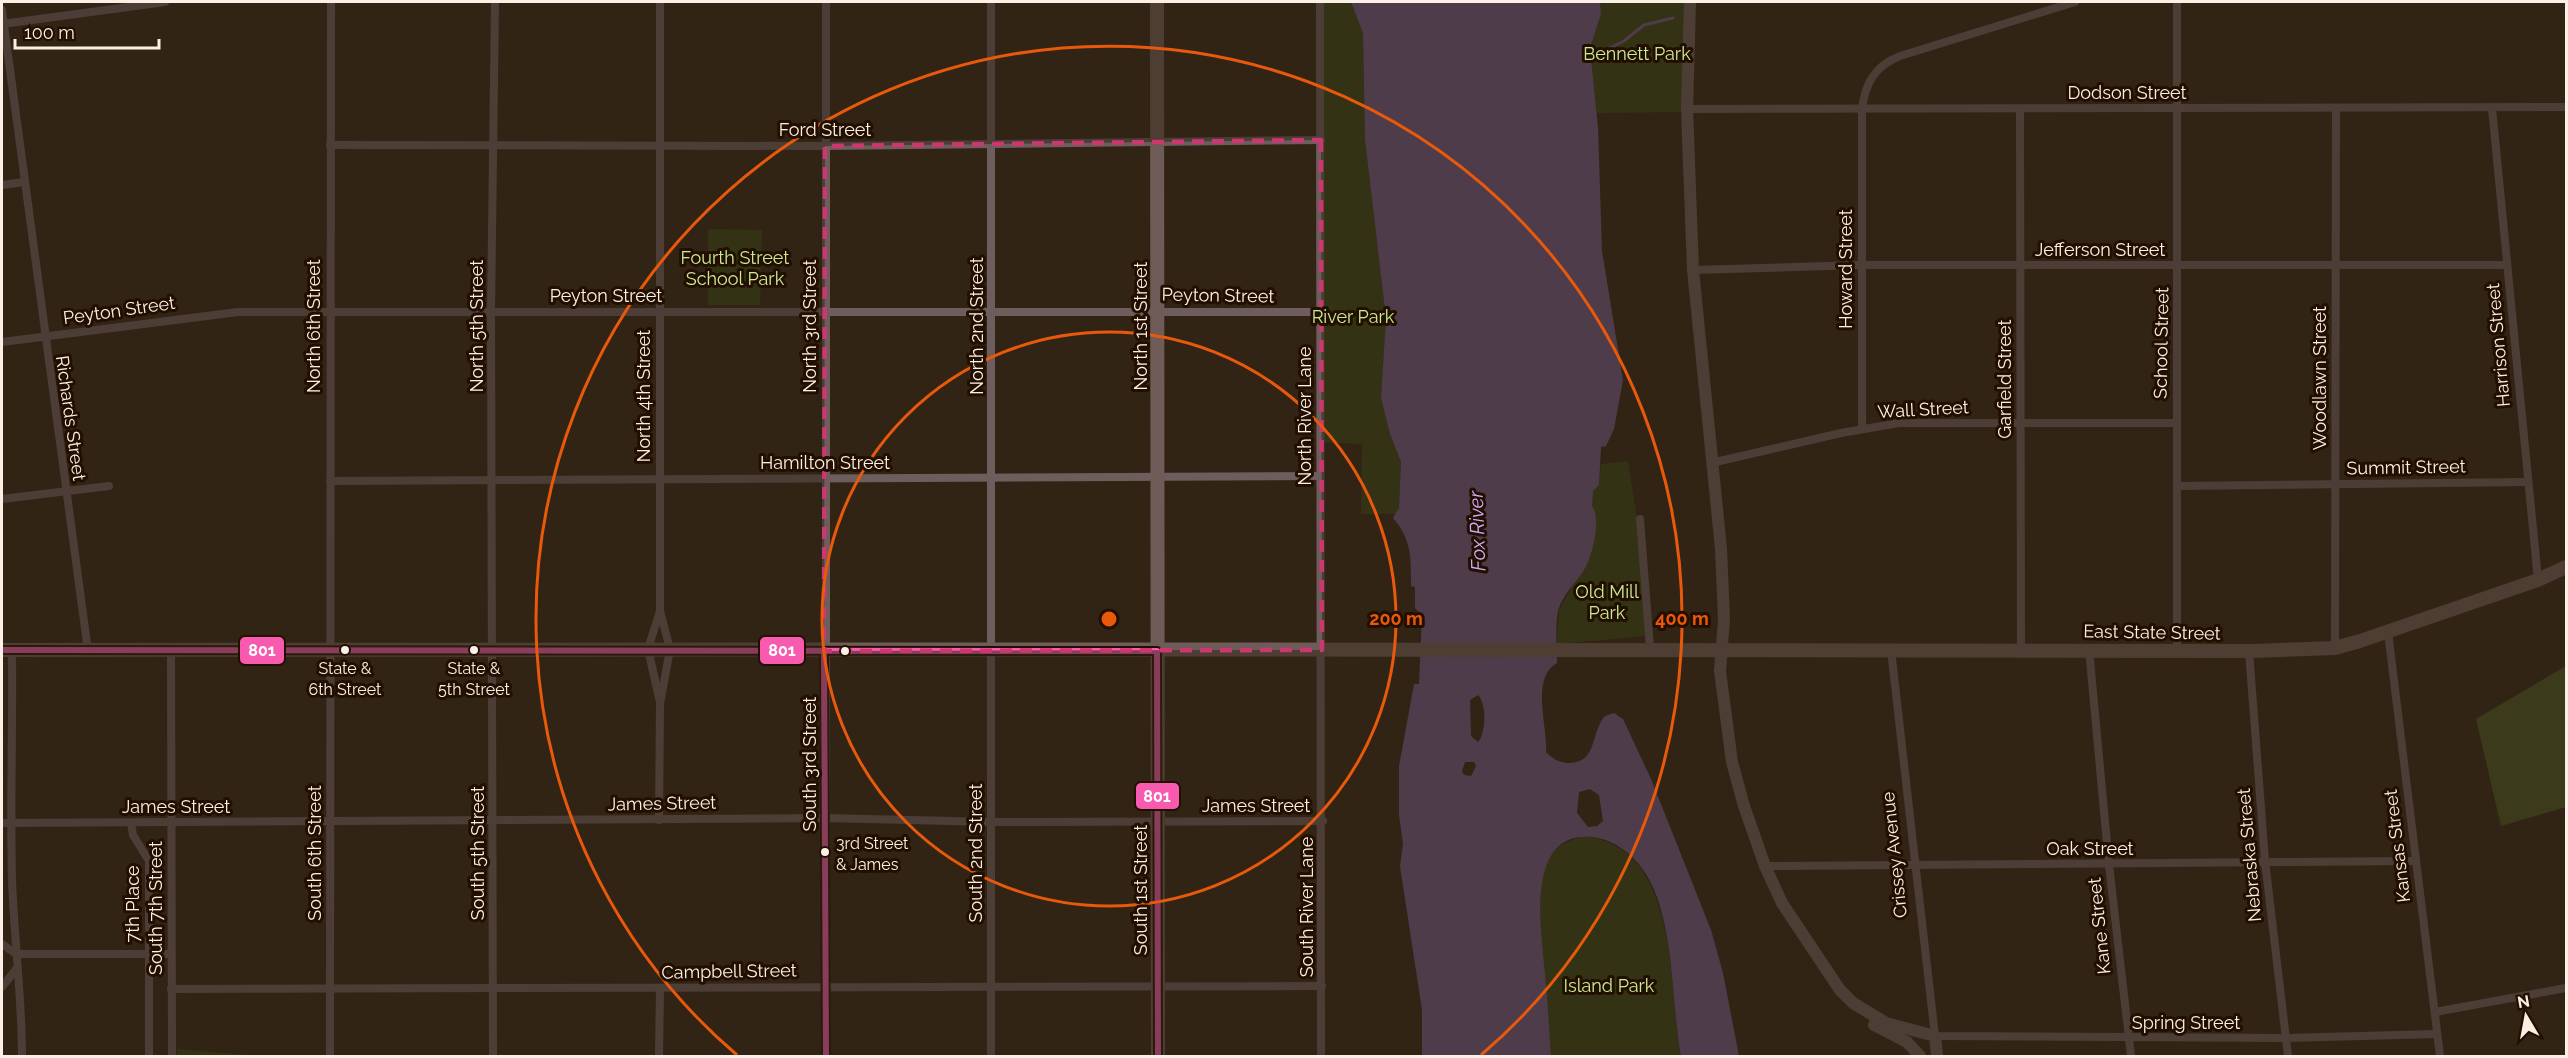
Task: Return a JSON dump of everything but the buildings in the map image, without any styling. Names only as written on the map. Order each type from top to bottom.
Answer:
[{"type":"main road","name":"North 1st Street","points":[[1157,2],[1157,651]]},
{"type":"main road","points":[[1690,2],[1687,109],[1693,270],[1721,549],[1724,619],[1720,671],[1732,762],[1744,806],[1765,866],[1798,929],[1840,990],[1873,1024],[1907,1042],[1920,1056]]},
{"type":"main road","name":"East State Street","points":[[7,650],[1157,651],[1650,648],[2249,651],[2336,648],[2538,580],[2566,567]]},
{"type":"main road","name":"South 1st Street","points":[[1157,651],[1158,1056]]},
{"type":"main road","points":[[1853,1003],[1886,1023],[1935,1036]]},
{"type":"main road","name":"Crissey Avenue","points":[[1935,1036],[1937,1056]]},
{"type":"street","points":[[2,24],[165,2]]},
{"type":"street","name":"North 6th Street","points":[[331,2],[331,650]]},
{"type":"street","name":"North 5th Street","points":[[492,650],[491,311],[495,2]]},
{"type":"street","name":"North 4th Street","points":[[660,2],[660,611],[670,649]]},
{"type":"street","name":"North 3rd Street","points":[[825,651],[826,2]]},
{"type":"street","name":"North 2nd Street","points":[[991,2],[993,651]]},
{"type":"street","name":"North River Lane","points":[[1320,2],[1322,650]]},
{"type":"street","name":"Howard Street","points":[[1862,429],[1862,109],[1868,83],[1887,62],[2075,2]]},
{"type":"street","name":"School Street","points":[[2177,2],[2178,649]]},
{"type":"street","name":"Richards Street","points":[[2,10],[2,24],[88,651]]},
{"type":"street","name":"Dodson Street","points":[[1687,109],[2566,107]]},
{"type":"street","name":"Woodlawn Street","points":[[2336,108],[2336,648]]},
{"type":"street","name":"Harrison Street","points":[[2493,108],[2538,580]]},
{"type":"street","name":"Garfield Street","points":[[2020,109],[2021,649]]},
{"type":"street","name":"Ford Street","points":[[330,145],[825,146],[1321,140]]},
{"type":"street","points":[[2,185],[24,182]]},
{"type":"street","name":"Jefferson Street","points":[[1693,270],[1861,266],[2507,265]]},
{"type":"street","name":"Peyton Street","points":[[2,342],[221,312],[1158,310],[1172,313],[1320,312]]},
{"type":"street","name":"Wall Street","points":[[1711,463],[1862,429],[1899,423],[2176,423]]},
{"type":"street","name":"Hamilton Street","points":[[330,481],[1320,476]]},
{"type":"street","name":"Summit Street","points":[[2177,486],[2528,482]]},
{"type":"street","points":[[2,499],[109,486]]},
{"type":"street","points":[[1640,519],[1645,558],[1650,648]]},
{"type":"street","name":"North 4th Street","points":[[648,649],[660,611]]},
{"type":"street","name":"Kansas Street","points":[[2388,632],[2440,1056]]},
{"type":"street","points":[[648,649],[660,704]]},
{"type":"street","points":[[659,820],[660,704],[670,649]]},
{"type":"street","name":"Kane Street","points":[[2089,649],[2109,865],[2131,1056]]},
{"type":"street","points":[[7,650],[13,823],[12,876],[17,968],[21,996],[21,1056]]},
{"type":"street","name":"South 6th Street","points":[[330,1056],[331,650]]},
{"type":"street","name":"South 5th Street","points":[[492,650],[493,1056]]},
{"type":"street","name":"South River Lane","points":[[1322,650],[1322,1056]]},
{"type":"street","name":"Crissey Avenue","points":[[1891,650],[1913,865],[1935,1036]]},
{"type":"street","name":"South 7th Street","points":[[171,651],[172,1056]]},
{"type":"street","name":"South 3rd Street","points":[[825,651],[826,1056]]},
{"type":"street","name":"South 2nd Street","points":[[991,1056],[993,651]]},
{"type":"street","name":"Nebraska Street","points":[[2249,651],[2265,861],[2288,1056]]},
{"type":"street","name":"James Street","points":[[2,823],[494,822],[826,818],[992,822],[1323,821]]},
{"type":"street","name":"7th Place","points":[[131,823],[133,836],[149,861],[149,1056]]},
{"type":"street","name":"Oak Street","points":[[1765,866],[2416,861]]},
{"type":"street","points":[[2,944],[16,954],[171,954]]},
{"type":"street","points":[[2,987],[17,968]]},
{"type":"street","name":"Campbell Street","points":[[171,988],[1322,986]]},
{"type":"street","points":[[659,1056],[660,988]]},
{"type":"street","points":[[2435,1012],[2566,988]]},
{"type":"street","name":"Spring Street","points":[[1935,1036],[2128,1039],[2437,1034]]},
{"type":"highlighted area","points":[[1321,140],[1322,650],[824,651],[825,146]]},
{"type":"green space","name":"River Park","points":[[1320,2],[1351,2],[1363,33],[1365,140],[1386,318],[1381,398],[1390,434],[1401,462],[1399,508],[1396,514],[1361,514],[1362,444],[1320,442]]},
{"type":"green space","name":"Bennett Park","points":[[1600,2],[1686,2],[1682,112],[1597,113],[1590,48],[1601,14]]},
{"type":"green space","name":"Fourth Street School Park","points":[[708,229],[762,230],[760,305],[708,305]]},
{"type":"green space","name":"Old Mill Park","points":[[1628,461],[1643,558],[1646,636],[1557,644],[1559,610],[1575,581],[1585,570],[1593,491],[1599,485],[1601,464]]},
{"type":"green space","points":[[2566,666],[2566,807],[2501,826],[2476,719]]},
{"type":"green space","name":"Island Park","points":[[1583,836],[1615,845],[1638,865],[1653,891],[1664,923],[1670,958],[1681,1056],[1551,1056],[1540,924],[1544,874],[1549,858],[1556,849]]},
{"type":"green space","points":[[177,1049],[259,1056],[177,1056]]},
{"type":"water","name":"Fox River","points":[[1351,2],[1600,2],[1601,14],[1590,48],[1598,127],[1602,251],[1623,380],[1614,429],[1606,446],[1601,447],[1599,485],[1593,491],[1592,506],[1595,512],[1596,529],[1592,549],[1583,572],[1566,595],[1558,611],[1557,663],[1544,679],[1542,691],[1546,752],[1561,762],[1576,762],[1583,759],[1591,748],[1604,717],[1614,713],[1623,719],[1651,779],[1711,930],[1723,973],[1739,1056],[1681,1056],[1671,962],[1662,914],[1655,893],[1636,860],[1616,845],[1592,837],[1570,839],[1555,850],[1546,867],[1541,888],[1541,935],[1551,1056],[1422,1056],[1422,1010],[1400,866],[1403,844],[1399,815],[1399,766],[1414,684],[1419,684],[1422,615],[1415,608],[1415,587],[1411,586],[1407,542],[1393,518],[1399,508],[1401,462],[1390,434],[1381,398],[1386,318],[1365,140],[1363,33]],"holes":[[[1478,695],[1483,705],[1484,718],[1483,732],[1478,742],[1471,736],[1470,700]],[[1465,762],[1474,762],[1476,766],[1471,776],[1464,775],[1462,771]],[[1590,789],[1599,795],[1603,821],[1597,826],[1588,827],[1577,813],[1579,792]]]},
{"type":"waterway","points":[[1591,57],[1624,41],[1644,25],[1673,18]]},
{"type":"transit line","name":"801","points":[[2,650],[1157,651],[1158,1056]]},
{"type":"transit line","name":"801","points":[[824,651],[826,1056]]},
{"type":"place","name":"State & 6th Street","points":[[345,650]]},
{"type":"place","name":"State & 5th Street","points":[[474,650]]},
{"type":"place","name":"3rd Street & James","points":[[825,852]]}]
